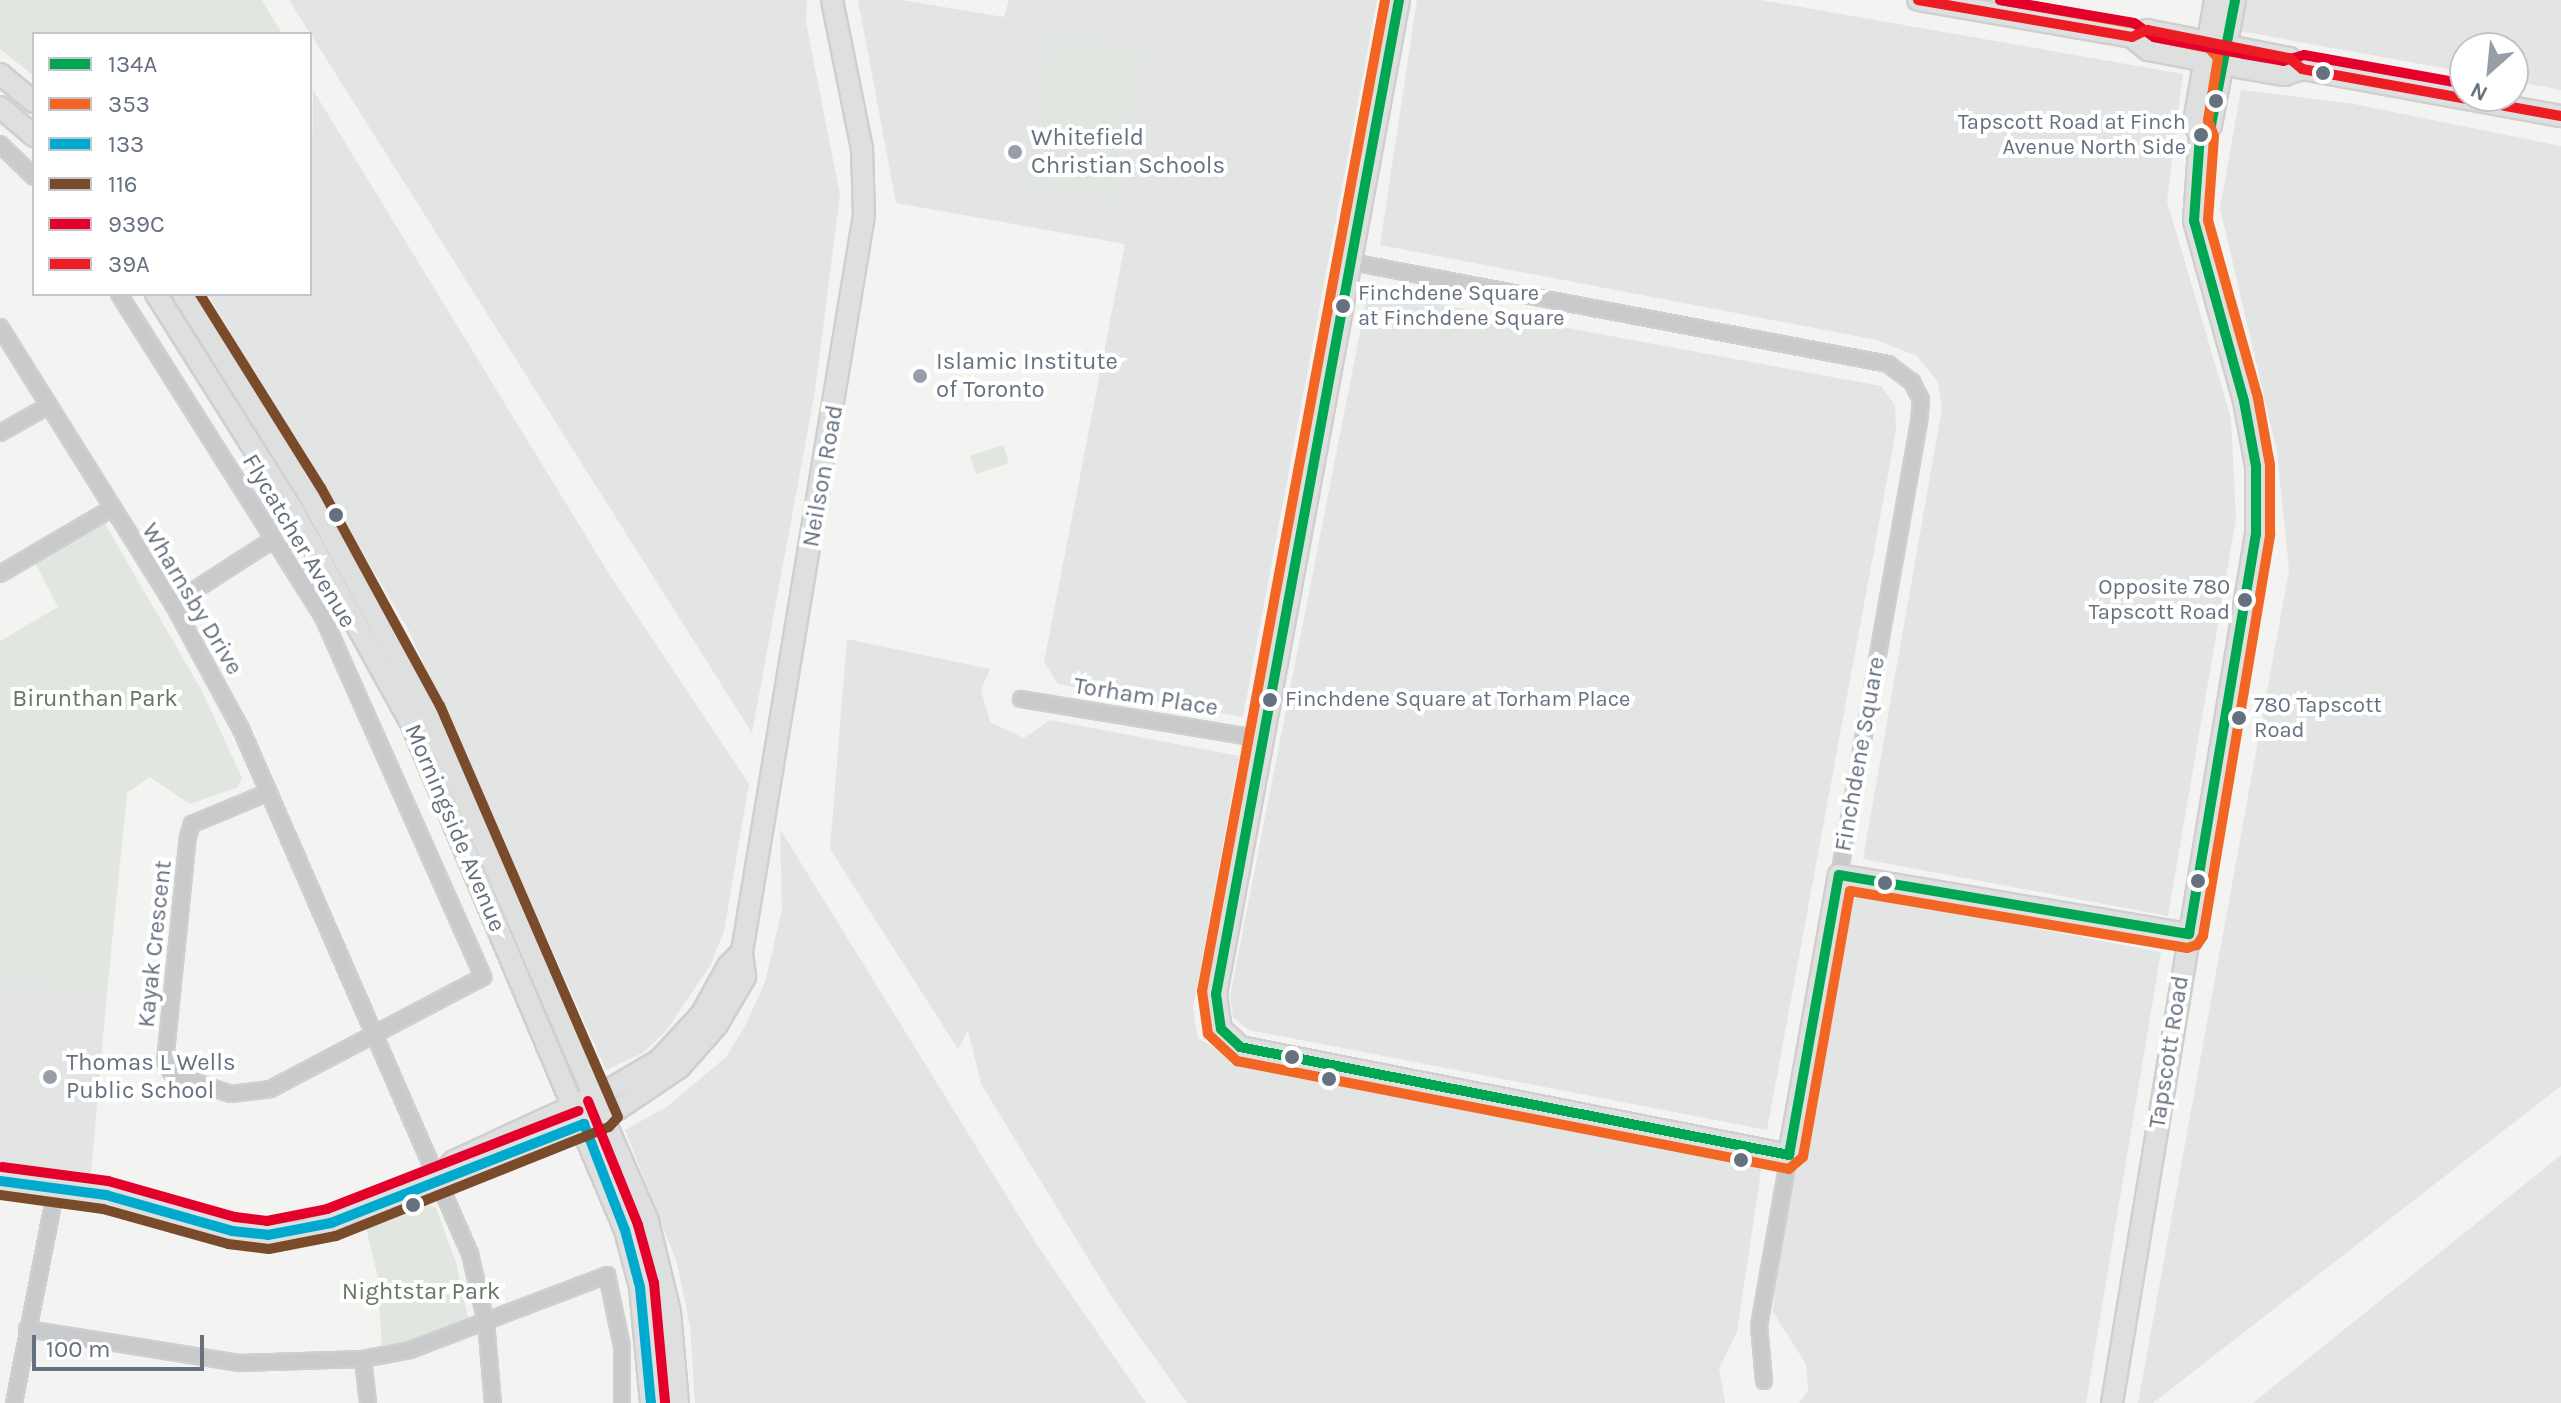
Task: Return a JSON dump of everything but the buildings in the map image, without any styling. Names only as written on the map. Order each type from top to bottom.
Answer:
[{"type":"street","name":"Neilson Road","points":[[0,1181],[106,1195],[232,1231],[268,1235],[331,1223],[439,1177],[454,1161],[600,1105],[659,1060],[701,1015],[728,966],[742,952],[864,215],[862,149],[832,0]]},
{"type":"street","points":[[1399,0],[1214,1006],[1221,1029],[1240,1047],[1789,1155],[1757,1341],[1764,1381]]},
{"type":"street","points":[[1918,0],[2132,37],[2148,50],[2216,53],[2284,75],[2302,69],[2561,116]]},
{"type":"street","name":"Tapscott Road","points":[[2112,1403],[2256,534],[2256,466],[2248,423],[2194,221],[2200,136],[2211,125],[2216,53],[2215,0]]},
{"type":"street","name":"Tapscott Road","points":[[2216,53],[2235,0]]},
{"type":"street","points":[[0,74],[32,100]]},
{"type":"street","points":[[0,107],[32,134]]},
{"type":"street","points":[[0,144],[32,175]]},
{"type":"street","name":"Finchdene Square","points":[[1351,262],[1888,364],[1912,382],[1921,400],[1789,1155]]},
{"type":"street","name":"Flycatcher Avenue","points":[[120,296],[323,617],[483,977],[375,1033]]},
{"type":"street","name":"Morningside Avenue","points":[[157,296],[294,512],[404,710],[600,1105],[648,1221],[661,1268],[678,1403]]},
{"type":"street","name":"Morningside Avenue","points":[[184,296],[309,495],[428,713],[625,1230],[640,1287],[651,1403]]},
{"type":"street","name":"Wharnsby Drive","points":[[0,327],[221,686],[439,1177],[479,1283],[486,1322],[493,1403]]},
{"type":"street","points":[[0,433],[48,406]]},
{"type":"street","points":[[0,574],[111,509]]},
{"type":"street","points":[[173,604],[274,539]]},
{"type":"street","name":"Torham Place","points":[[1021,699],[1263,739]]},
{"type":"street","name":"Kayak Crescent","points":[[269,792],[192,824],[165,1062],[172,1074],[231,1094],[271,1089],[375,1033]]},
{"type":"street","points":[[1839,875],[2189,934]]},
{"type":"street","points":[[14,1403],[56,1188]]},
{"type":"street","points":[[27,1329],[240,1363],[363,1359],[410,1350],[607,1275],[622,1347],[622,1403]]},
{"type":"street","points":[[363,1359],[368,1403]]},
{"type":"shaded area","points":[[289,0],[807,0],[806,22],[840,195],[815,391],[752,733],[312,32]]},
{"type":"shaded area","points":[[858,0],[902,0],[1004,17],[1009,0],[1377,0],[1243,717],[1058,684],[1044,662],[1125,244],[896,203]]},
{"type":"shaded area","points":[[1417,0],[1761,0],[2183,74],[2167,201],[2231,418],[2236,519],[2168,916],[1863,859],[1942,408],[1938,382],[1917,356],[1877,340],[1380,245]]},
{"type":"shaded area","points":[[2245,0],[2561,0],[2561,90],[2529,84],[2529,32],[2449,32],[2449,69],[2240,31]]},
{"type":"shaded area","points":[[313,90],[611,577],[749,784],[724,931],[710,966],[665,1032],[643,1053],[606,1070],[408,629],[208,296],[312,296]]},
{"type":"shaded area","points":[[2241,90],[2354,104],[2561,146],[2561,1086],[2153,1403],[2138,1403],[2289,570],[2277,452],[2220,208]]},
{"type":"shaded area","points":[[1368,291],[1881,386],[1895,405],[1896,431],[1767,1130],[1249,1030],[1233,1017],[1230,996]]},
{"type":"shaded area","points":[[847,639],[990,669],[981,690],[990,722],[1024,738],[1050,720],[1239,756],[1193,1009],[1198,1038],[1244,1066],[1762,1165],[1737,1332],[1719,1369],[1725,1403],[1187,1403],[1115,1302],[981,1084],[968,1031],[958,1049],[830,849]]},
{"type":"shaded area","points":[[780,829],[1037,1245],[1146,1403],[695,1403],[690,1326],[677,1263],[625,1130],[668,1106],[727,1056],[747,1022],[765,982],[782,910]]},
{"type":"shaded area","points":[[1843,892],[2161,952],[2086,1403],[1799,1403],[1808,1391],[1806,1364],[1773,1312],[1776,1269]]},
{"type":"shaded area","name":"Thomas L Wells Public School","points":[[0,979],[107,992],[91,1173],[0,1162]]},
{"type":"shaded area","points":[[2561,1155],[2561,1403],[2253,1403]]},
{"type":"green space","points":[[0,0],[262,0],[281,32],[32,32],[32,74],[0,49]]},
{"type":"green space","points":[[1052,38],[1141,54],[1115,197],[1026,180]]},
{"type":"green space","points":[[1003,445],[1009,463],[976,474],[970,456]]},
{"type":"green space","name":"Birunthan Park","points":[[104,522],[202,691],[242,778],[238,787],[190,804],[150,777],[127,793],[107,992],[0,979],[0,641],[58,607],[35,563]]},
{"type":"green space","name":"Nightstar Park","points":[[424,1203],[436,1208],[456,1262],[468,1318],[406,1344],[382,1348],[377,1274],[366,1227]]},
{"type":"transit line","name":"353","points":[[1385,0],[1202,991],[1208,1034],[1237,1061],[1789,1169],[1803,1157],[1850,891],[2187,948],[2197,945],[2203,936],[2270,534],[2270,465],[2258,398],[2208,220],[2214,136],[2208,120],[2218,58],[2209,48],[2154,37],[2136,24],[2000,0]]},
{"type":"transit line","name":"134A","points":[[1399,0],[1216,994],[1221,1029],[1240,1047],[1789,1155]]},
{"type":"transit line","name":"39A","points":[[1918,0],[2132,37],[2147,30],[2289,58],[2302,69],[2561,116]]},
{"type":"transit line","name":"939C","points":[[2000,0],[2134,23],[2154,37],[2244,54],[2283,61],[2304,55],[2449,81]]},
{"type":"transit line","name":"134A","points":[[2189,934],[2256,534],[2256,466],[2244,401],[2194,221],[2200,136],[2211,125],[2235,0]]},
{"type":"transit line","name":"116","points":[[0,1195],[103,1209],[228,1244],[269,1249],[336,1236],[609,1127],[618,1117],[440,706],[321,488],[201,296]]},
{"type":"transit line","name":"134A","points":[[1839,875],[2189,934]]},
{"type":"transit line","name":"134A","points":[[1789,1155],[1839,875]]},
{"type":"transit line","name":"939C","points":[[588,1101],[638,1225],[654,1283],[665,1402]]},
{"type":"transit line","name":"939C","points":[[2,1167],[108,1181],[235,1217],[267,1221],[327,1209],[579,1111]]},
{"type":"transit line","name":"133","points":[[584,1124],[625,1230],[640,1287],[651,1403]]},
{"type":"transit line","name":"133","points":[[0,1181],[106,1195],[232,1231],[268,1235],[331,1223],[584,1124]]},
{"type":"place","name":"Tapscott Road at Finch Avenue North Side","points":[[2201,135]]},
{"type":"place","name":"Whitefield Christian Schools","points":[[1015,152]]},
{"type":"place","name":"Finchdene Square at Finchdene Square","points":[[1343,306]]},
{"type":"place","name":"Islamic Institute of Toronto","points":[[920,376]]},
{"type":"place","name":"Opposite 780 Tapscott Road","points":[[2245,600]]},
{"type":"place","name":"Finchdene Square at Torham Place","points":[[1270,700]]},
{"type":"place","name":"780 Tapscott Road","points":[[2239,718]]},
{"type":"place","name":"Thomas L Wells Public School","points":[[50,1077]]}]
